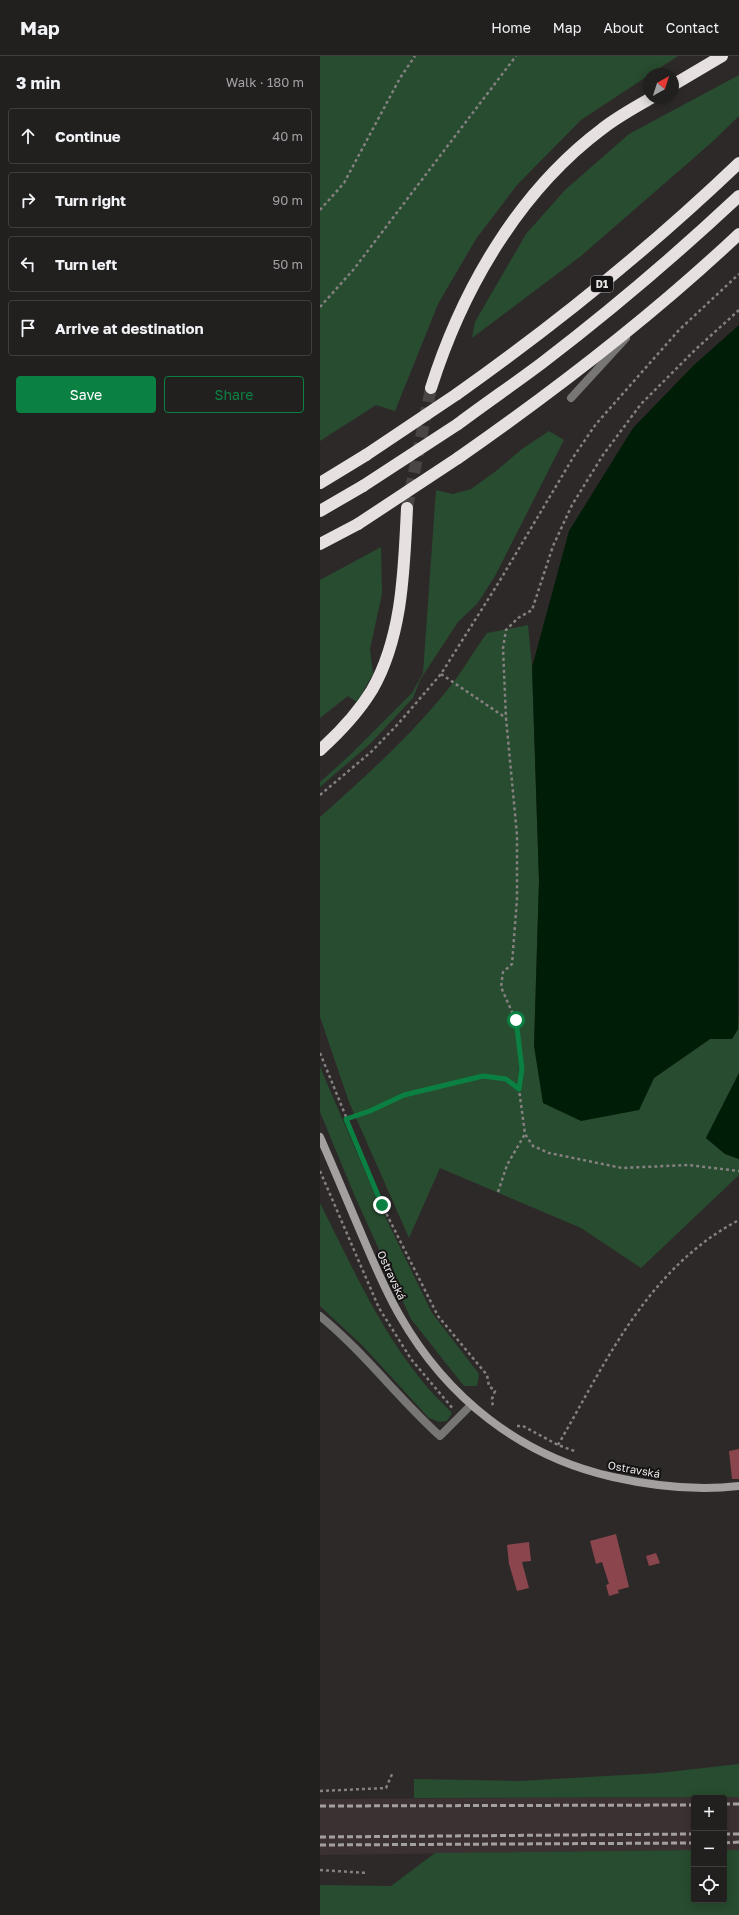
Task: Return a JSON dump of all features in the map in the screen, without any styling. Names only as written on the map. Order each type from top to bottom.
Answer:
[{"type":"highway","points":[[679,81],[722,56]]},
{"type":"highway","points":[[431,388],[461,311],[497,242],[544,184],[578,148],[603,128],[643,103]]},
{"type":"highway","name":"D1","points":[[320,483],[366,455],[528,344],[677,222],[739,163]]},
{"type":"highway","name":"D1","points":[[320,511],[363,486],[458,424],[541,364],[611,309],[694,239],[739,196]]},
{"type":"highway","points":[[320,544],[358,524],[458,458],[532,406],[652,312],[739,234]]},
{"type":"highway","points":[[320,750],[337,734],[360,708],[372,690],[383,663],[395,626],[400,594],[404,566],[407,508]]},
{"type":"main road","name":"Ostravská","points":[[320,1137],[384,1286],[400,1317],[430,1362],[471,1405],[502,1431],[522,1443],[593,1472],[660,1484],[693,1488],[739,1486]]},
{"type":"street","points":[[571,398],[652,312]]},
{"type":"street","points":[[320,1316],[353,1346],[416,1415],[440,1436],[471,1405]]},
{"type":"path","points":[[320,210],[344,183],[400,78],[415,56]]},
{"type":"path","points":[[320,307],[354,269],[516,56]]},
{"type":"path","points":[[320,795],[371,752],[398,724],[441,674],[499,582],[574,456],[596,424],[679,330],[739,274]]},
{"type":"path","points":[[739,310],[696,349],[641,404],[603,455],[572,505],[553,546],[532,610],[518,618],[506,630],[503,648],[506,718],[517,835],[517,899],[512,964],[503,972],[501,987],[516,1020],[522,1069],[519,1089],[525,1134],[533,1146],[550,1153],[622,1168],[688,1165],[739,1171]]},
{"type":"path","points":[[441,674],[506,718]]},
{"type":"path","points":[[320,1053],[382,1205],[438,1316],[486,1375],[489,1386],[495,1391],[492,1399],[492,1407],[495,1411]]},
{"type":"path","points":[[346,1119],[370,1111],[404,1095],[483,1076],[506,1079],[519,1089]]},
{"type":"path","points":[[498,1192],[507,1165],[525,1134]]},
{"type":"path","points":[[558,1445],[626,1328],[647,1298],[672,1270],[693,1250],[716,1233],[739,1220]]},
{"type":"path","points":[[514,1425],[523,1426],[558,1445],[577,1452]]},
{"type":"path","points":[[320,1790],[386,1788],[393,1772]]},
{"type":"path","points":[[320,1870],[367,1873]]},
{"type":"shaded area","points":[[320,56],[678,56],[660,68],[643,68],[643,79],[581,120],[517,185],[476,239],[438,304],[395,411],[376,405],[320,441]]},
{"type":"shaded area","points":[[739,75],[739,116],[711,143],[581,256],[472,338],[475,322],[526,234],[565,190],[629,134]]},
{"type":"shaded area","points":[[739,325],[738,1029],[732,1039],[710,1039],[654,1078],[639,1110],[581,1121],[543,1103],[534,1046],[539,881],[532,667],[569,531],[633,428],[694,365]]},
{"type":"shaded area","points":[[549,431],[564,440],[495,576],[477,604],[458,622],[420,680],[413,698],[371,743],[320,787],[320,782],[350,755],[412,693],[423,673],[436,490],[453,494],[471,489],[496,471],[522,449]]},
{"type":"shaded area","points":[[381,547],[382,594],[370,649],[373,674],[357,702],[348,696],[320,718],[320,580]]},
{"type":"shaded area","points":[[528,625],[532,667],[539,881],[534,1046],[639,1110],[654,1078],[710,1039],[732,1039],[738,1029],[739,1014],[739,1073],[706,1138],[725,1154],[739,1159],[739,1175],[641,1268],[581,1228],[440,1168],[409,1238],[349,1102],[320,1017],[320,817],[353,788],[431,710],[456,678],[487,633]]},
{"type":"shaded area","points":[[320,1067],[379,1204],[432,1313],[479,1374],[477,1386],[464,1386],[411,1319],[356,1199],[320,1112]]},
{"type":"shaded area","points":[[739,1073],[739,1159],[725,1154],[706,1138]]},
{"type":"shaded area","points":[[320,1203],[379,1318],[407,1362],[433,1394],[452,1413],[447,1421],[439,1422],[429,1418],[363,1346],[320,1306]]},
{"type":"shaded area","points":[[739,1764],[739,1797],[727,1797],[727,1795],[691,1795],[691,1797],[414,1798],[414,1779],[519,1781],[659,1773]]},
{"type":"shaded area","points":[[691,1797],[691,1850],[320,1855],[320,1799]]},
{"type":"shaded area","points":[[727,1797],[739,1797],[739,1850],[727,1850]]},
{"type":"shaded area","points":[[691,1850],[691,1903],[727,1903],[727,1850],[739,1850],[739,1915],[320,1915],[320,1885],[391,1886],[435,1853]]},
{"type":"building","points":[[739,1449],[739,1479],[732,1479],[729,1451]]},
{"type":"building","points":[[616,1534],[629,1587],[618,1590],[619,1593],[609,1596],[606,1585],[609,1584],[602,1562],[596,1564],[590,1541]]},
{"type":"building","points":[[529,1542],[531,1561],[522,1562],[529,1588],[517,1591],[509,1564],[507,1545]]},
{"type":"building","points":[[656,1553],[660,1563],[649,1566],[646,1556]]},
{"type":"tunnel","points":[[407,508],[431,388]]},
{"type":"railway","points":[[727,1804],[739,1804]]},
{"type":"railway","points":[[320,1806],[691,1805]]},
{"type":"railway","points":[[320,1837],[691,1834]]},
{"type":"railway","points":[[727,1834],[739,1834]]},
{"type":"railway","points":[[727,1843],[739,1842]]},
{"type":"railway","points":[[320,1845],[691,1843]]},
{"type":"route","points":[[382,1205],[346,1119],[370,1111],[404,1095],[483,1076],[506,1079],[519,1089],[522,1069],[516,1020]]}]
